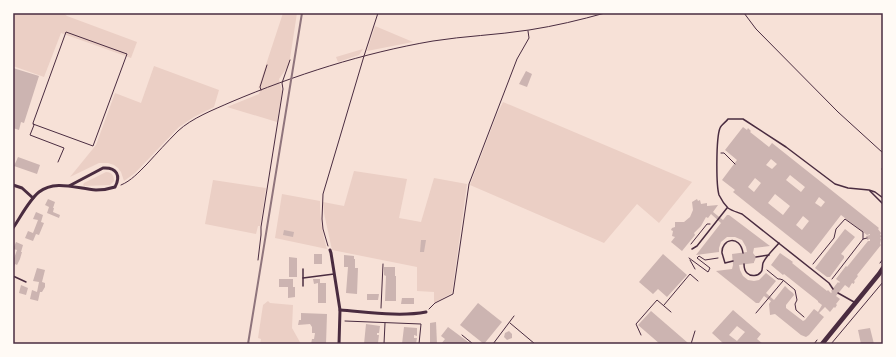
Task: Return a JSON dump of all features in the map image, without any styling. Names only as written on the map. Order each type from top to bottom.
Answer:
[{"type":"main road","points":[[822,344],[882,271]]},
{"type":"street","points":[[13,228],[33,198],[40,192],[56,185],[104,190],[115,187],[118,178],[114,170],[104,168],[70,186]]},
{"type":"street","points":[[13,185],[22,188],[33,198]]},
{"type":"street","points":[[330,250],[342,310],[339,344]]},
{"type":"street","points":[[342,310],[414,314],[426,312]]},
{"type":"lane","points":[[833,289],[829,283],[742,214],[728,208],[720,196],[717,184],[717,152],[720,127],[728,119],[743,119],[786,147],[835,184],[848,188],[869,190],[875,192],[883,198]]},
{"type":"lane","points":[[869,190],[883,204]]},
{"type":"lane","points":[[692,249],[697,246],[728,208]]},
{"type":"lane","points":[[733,261],[725,262],[723,257],[723,246],[726,243],[729,241],[735,241],[740,244],[742,253]]},
{"type":"lane","points":[[744,264],[744,269],[750,276],[760,274],[764,262],[779,243]]},
{"type":"lane","points":[[756,257],[769,255]]},
{"type":"lane","points":[[303,269],[303,286]]},
{"type":"lane","points":[[303,278],[334,274]]},
{"type":"lane","points":[[13,276],[26,282]]},
{"type":"lane","points":[[838,293],[856,304]]},
{"type":"path","points":[[330,250],[325,236],[322,219],[323,194],[378,13]]},
{"type":"path","points":[[115,187],[125,183],[138,173],[179,131],[195,119],[261,90],[320,69],[364,56],[433,41],[528,30],[565,24],[605,13]]},
{"type":"path","points":[[744,13],[756,29],[838,112],[883,153]]},
{"type":"path","points":[[426,312],[435,303],[453,294],[469,184],[514,66],[529,38],[528,30]]},
{"type":"path","points":[[33,124],[93,146],[128,54],[66,32],[33,123],[33,124],[34,125],[30,136],[64,148],[58,162]]},
{"type":"path","points":[[258,260],[262,235],[261,227],[283,89],[282,83],[290,60]]},
{"type":"path","points":[[261,90],[260,87],[267,65]]},
{"type":"path","points":[[724,153],[735,164]]},
{"type":"path","points":[[810,268],[834,238],[836,229],[845,219],[863,232],[864,239]]},
{"type":"path","points":[[829,283],[864,239],[867,238]]},
{"type":"path","points":[[697,258],[699,256],[705,260],[723,257]]},
{"type":"path","points":[[689,258],[708,272],[710,268],[697,258]]},
{"type":"path","points":[[694,262],[697,258]]},
{"type":"path","points":[[381,308],[383,264]]},
{"type":"path","points":[[763,267],[795,290],[798,300],[795,304],[796,310],[804,317]]},
{"type":"path","points":[[663,305],[690,274],[698,281]]},
{"type":"path","points":[[756,313],[783,280]]},
{"type":"path","points":[[831,344],[883,282]]},
{"type":"path","points":[[641,335],[636,324],[657,300],[671,312]]},
{"type":"path","points":[[342,310],[344,320],[421,324],[419,344]]},
{"type":"path","points":[[493,344],[514,316]]},
{"type":"path","points":[[384,344],[385,322]]},
{"type":"path","points":[[510,323],[535,344]]},
{"type":"path","points":[[691,344],[695,331]]},
{"type":"path","points":[[462,335],[474,344]]},
{"type":"shaded area","points":[[13,13],[63,13],[67,16],[137,42],[131,58],[61,33],[44,77],[13,66]]},
{"type":"shaded area","points":[[283,13],[297,13],[289,65],[279,79],[282,92],[277,122],[227,107],[259,94],[261,87],[258,89]]},
{"type":"shaded area","points":[[375,26],[413,42],[367,51]]},
{"type":"shaded area","points":[[363,49],[359,55],[338,62],[336,57]]},
{"type":"shaded area","points":[[154,66],[219,90],[214,107],[194,117],[179,127],[135,173],[124,181],[118,168],[108,163],[99,163],[70,177],[96,145],[115,93],[141,103]]},
{"type":"shaded area","points":[[503,102],[692,182],[659,223],[637,204],[604,243],[470,185]]},
{"type":"shaded area","points":[[354,171],[407,179],[399,218],[421,222],[434,178],[467,184],[452,293],[434,303],[434,292],[417,291],[417,267],[332,250],[323,202],[344,206]]},
{"type":"shaded area","points":[[106,172],[114,177],[114,181],[110,185],[83,185],[84,183]]},
{"type":"shaded area","points":[[213,180],[266,188],[260,226],[258,226],[256,234],[205,224]]},
{"type":"shaded area","points":[[282,194],[320,201],[320,214],[327,249],[275,238]]},
{"type":"shaded area","points":[[268,301],[270,303],[293,305],[292,328],[301,344],[260,344],[261,339],[258,338],[263,305]]},
{"type":"building","points":[[13,68],[39,76],[24,123],[21,122],[19,130],[13,128]]},
{"type":"building","points":[[526,71],[532,74],[527,87],[519,84]]},
{"type":"building","points":[[743,127],[747,130],[748,128],[751,131],[750,132],[769,147],[772,143],[879,228],[878,229],[881,233],[880,235],[882,236],[880,238],[881,245],[857,275],[858,276],[854,281],[854,284],[852,283],[849,288],[845,285],[836,296],[840,299],[835,308],[834,307],[830,312],[825,307],[819,313],[824,317],[806,337],[801,335],[775,314],[770,315],[769,304],[771,301],[764,296],[759,303],[756,303],[716,271],[732,269],[732,254],[747,252],[742,240],[735,237],[727,237],[721,242],[719,252],[696,255],[721,223],[711,214],[708,218],[706,217],[701,226],[694,233],[695,235],[682,251],[671,242],[675,237],[672,236],[673,231],[671,230],[675,227],[675,222],[684,222],[690,217],[693,210],[692,202],[697,199],[698,201],[700,200],[701,204],[707,203],[707,206],[718,205],[713,212],[723,220],[727,215],[729,215],[770,246],[754,248],[753,253],[756,257],[754,263],[739,265],[743,276],[748,280],[754,281],[759,280],[766,273],[776,281],[766,293],[774,300],[785,286],[794,295],[786,305],[786,308],[803,321],[814,309],[818,312],[822,305],[771,265],[780,253],[831,293],[838,282],[840,282],[836,279],[868,241],[870,241],[870,239],[867,240],[866,236],[870,234],[867,235],[841,215],[811,254],[733,192],[735,190],[722,180],[737,160],[725,150]],"holes":[[[771,159],[777,164],[772,169],[766,165]],[[790,175],[805,187],[801,192],[786,180]],[[755,178],[761,183],[754,192],[748,187]],[[775,194],[790,206],[783,215],[768,203]],[[819,197],[825,202],[821,207],[815,203]],[[803,216],[809,221],[802,230],[796,225]]]},
{"type":"building","points":[[18,157],[40,165],[37,174],[14,166]]},
{"type":"building","points":[[48,199],[55,202],[53,212],[60,215],[59,218],[47,213],[49,207],[45,205]]},
{"type":"building","points":[[36,212],[43,215],[41,222],[44,223],[39,235],[36,234],[33,241],[25,238],[28,231],[33,233],[38,220],[33,219]]},
{"type":"building","points":[[845,229],[855,237],[841,254],[844,258],[830,277],[827,277],[815,268]]},
{"type":"building","points":[[284,230],[294,232],[293,237],[283,235]]},
{"type":"building","points":[[421,240],[426,240],[424,252],[420,252]]},
{"type":"building","points":[[16,242],[23,245],[20,259],[17,265],[15,264],[13,270],[13,261],[17,250],[13,249]]},
{"type":"building","points":[[314,254],[322,254],[322,264],[314,264]]},
{"type":"building","points":[[663,254],[687,275],[667,297],[658,289],[653,294],[639,282]]},
{"type":"building","points":[[344,255],[354,256],[355,268],[358,268],[357,294],[346,293],[348,267],[344,267]]},
{"type":"building","points":[[289,257],[297,258],[297,277],[289,277]]},
{"type":"building","points":[[384,267],[395,267],[396,301],[385,301],[386,276],[384,275]]},
{"type":"building","points":[[37,268],[45,270],[42,282],[45,283],[45,287],[42,292],[40,292],[38,301],[30,299],[32,290],[37,292],[39,282],[33,281]]},
{"type":"building","points":[[279,279],[293,279],[295,297],[288,298],[288,287],[279,287]]},
{"type":"building","points":[[313,279],[320,279],[320,283],[326,283],[326,303],[318,303],[318,283],[314,284]]},
{"type":"building","points":[[21,285],[28,288],[26,295],[19,293]]},
{"type":"building","points":[[367,294],[379,294],[378,300],[367,300]]},
{"type":"building","points":[[402,298],[414,298],[414,304],[401,304]]},
{"type":"building","points":[[478,303],[502,322],[484,344],[460,325]]},
{"type":"building","points":[[733,310],[761,334],[757,339],[763,344],[724,344],[712,333]],"holes":[[[737,326],[745,332],[737,341],[729,335]]]},
{"type":"building","points":[[651,311],[688,343],[660,344],[638,325]]},
{"type":"building","points":[[301,313],[327,314],[326,344],[311,344],[315,333],[312,333],[312,327],[310,324],[298,325],[299,320],[301,320]]},
{"type":"building","points":[[436,322],[437,344],[430,344],[430,323]]},
{"type":"building","points":[[366,324],[380,326],[379,333],[377,333],[377,335],[379,335],[378,343],[364,344]]},
{"type":"building","points":[[404,327],[417,328],[417,336],[414,335],[414,338],[417,338],[416,344],[402,344]]},
{"type":"building","points":[[448,327],[471,344],[441,344],[445,339],[441,336]]},
{"type":"building","points":[[870,328],[874,344],[861,344],[858,330]]},
{"type":"building","points":[[509,331],[512,334],[512,338],[507,340],[504,337],[505,333]]},
{"type":"railway","points":[[248,344],[302,13]]}]
